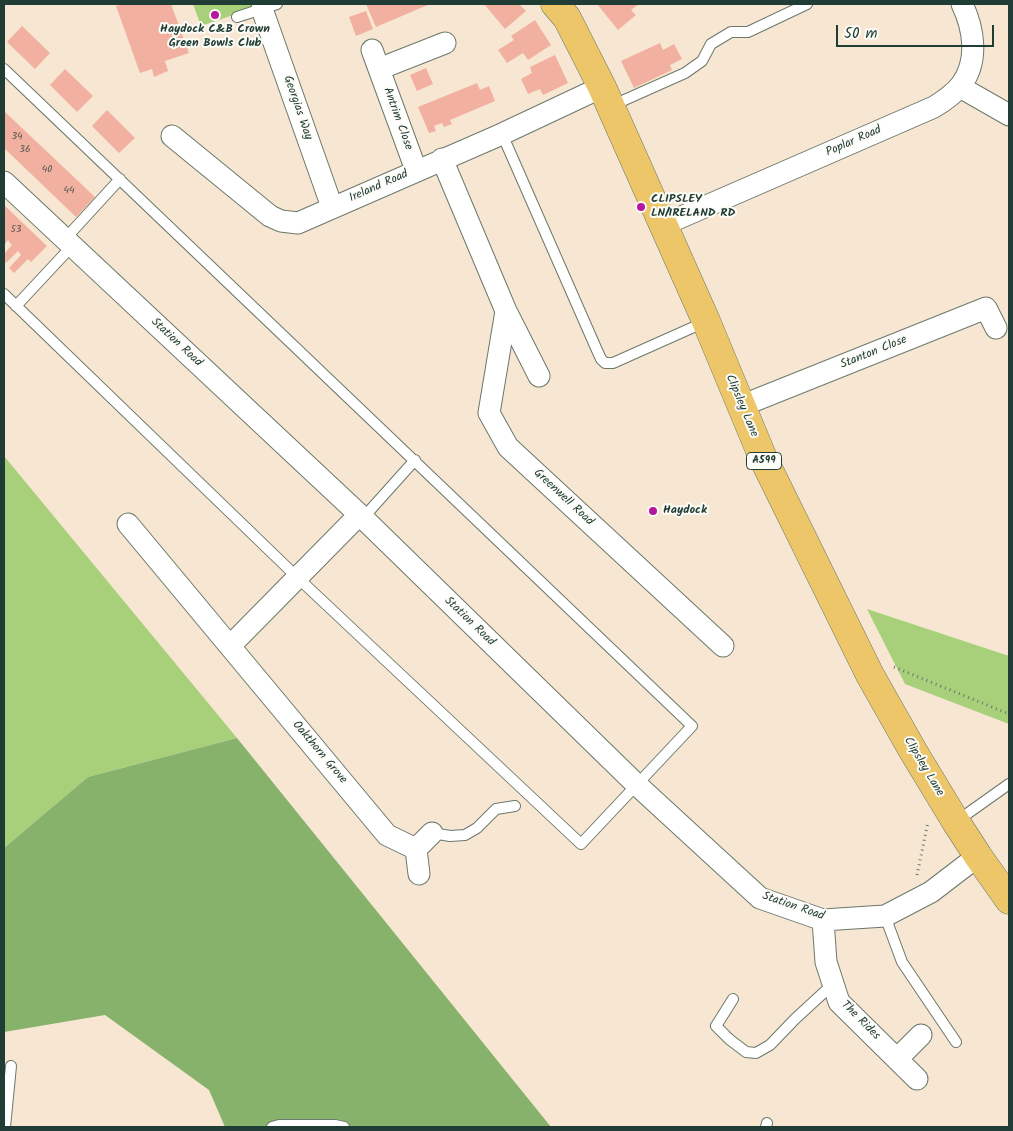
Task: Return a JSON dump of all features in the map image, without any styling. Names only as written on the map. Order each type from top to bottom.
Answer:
[{"type":"main road","name":"Clipsley Lane","points":[[555,4],[567,18],[606,97],[787,508],[870,675],[936,790],[1009,900]]},
{"type":"street","name":"Poplar Road","points":[[662,225],[934,107],[948,98],[960,87],[968,75],[972,60],[971,27],[962,4]]},
{"type":"street","name":"Georgias Way","points":[[270,6],[332,208]]},
{"type":"street","name":"Antrim Close","points":[[416,170],[376,60],[445,43]]},
{"type":"street","points":[[960,87],[1009,115]]},
{"type":"street","name":"Ireland Road","points":[[172,136],[270,216],[281,221],[298,223],[502,134],[606,97]]},
{"type":"street","points":[[442,159],[506,311],[539,376]]},
{"type":"street","name":"Station Road","points":[[4,182],[361,516],[637,785],[760,898],[823,920],[886,916],[925,896],[978,856]]},
{"type":"street","name":"Stanton Close","points":[[741,406],[986,308],[996,328]]},
{"type":"street","name":"Greenwell Road","points":[[506,311],[489,413],[508,447],[723,646]]},
{"type":"street","points":[[230,646],[361,516]]},
{"type":"street","name":"Oakthorn Grove","points":[[128,524],[387,836],[416,849]]},
{"type":"street","points":[[419,874],[416,849],[432,833]]},
{"type":"street","name":"The Rides","points":[[823,920],[826,962],[839,1002],[918,1079]]},
{"type":"street","points":[[897,1059],[921,1035]]},
{"type":"lane","points":[[606,97],[685,73],[702,61],[711,44],[731,32],[748,32],[807,4]]},
{"type":"lane","points":[[237,17],[270,6]]},
{"type":"lane","points":[[4,69],[692,726],[581,844],[298,578],[4,294]]},
{"type":"lane","points":[[502,134],[596,348],[605,363],[613,363],[706,322]]},
{"type":"lane","points":[[16,306],[120,179]]},
{"type":"lane","points":[[361,516],[415,460]]},
{"type":"lane","points":[[956,822],[1009,784]]},
{"type":"lane","points":[[432,833],[450,836],[465,835],[477,828],[496,810],[515,806]]},
{"type":"lane","points":[[886,916],[902,962],[956,1042]]},
{"type":"lane","points":[[733,999],[716,1026],[746,1052],[756,1053],[770,1046],[795,1019],[833,984]]},
{"type":"lane","points":[[5,1127],[10,1066]]},
{"type":"lane","points":[[272,1127],[279,1125],[335,1125],[344,1127]]},
{"type":"path","points":[[870,675],[892,666],[1009,714]]},
{"type":"path","points":[[925,896],[916,880],[931,805],[936,790]]},
{"type":"green space","name":"Haydock C&B Crown Green Bowls Club","points":[[193,4],[265,4],[201,26]]},
{"type":"green space","points":[[4,456],[237,738],[88,777],[4,848]]},
{"type":"green space","points":[[867,609],[1009,656],[1009,724],[905,684]]},
{"type":"green space","points":[[237,738],[551,1127],[225,1127],[209,1090],[105,1015],[4,1032],[4,848],[88,777]]},
{"type":"building","points":[[124,4],[171,4],[189,53],[165,61],[168,71],[154,77],[152,69],[140,73],[116,6]]},
{"type":"building","points":[[366,4],[430,4],[376,27]]},
{"type":"building","points":[[484,4],[519,4],[526,11],[505,29]]},
{"type":"building","points":[[597,4],[639,4],[631,10],[636,15],[618,30]]},
{"type":"building","points":[[366,11],[373,29],[356,36],[349,17]]},
{"type":"building","points":[[535,20],[551,45],[528,60],[523,53],[507,63],[498,50],[514,40],[511,36]]},
{"type":"building","points":[[22,26],[50,53],[35,69],[7,42]]},
{"type":"building","points":[[660,43],[663,50],[674,44],[682,59],[670,65],[672,70],[634,88],[621,61]]},
{"type":"building","points":[[555,55],[568,83],[543,95],[540,89],[528,94],[521,79],[532,73],[530,67]]},
{"type":"building","points":[[426,68],[433,84],[417,91],[410,75]]},
{"type":"building","points":[[65,69],[93,96],[77,112],[50,85]]},
{"type":"building","points":[[477,83],[480,90],[489,86],[495,101],[450,120],[452,124],[444,127],[442,123],[434,126],[436,131],[429,133],[418,107]]},
{"type":"building","points":[[107,110],[135,138],[119,153],[92,126]]},
{"type":"building","points":[[4,111],[95,197],[76,217],[4,148]]},
{"type":"building","points":[[4,205],[47,246],[31,262],[28,259],[14,273],[9,268],[21,255],[18,251],[6,263],[4,261],[4,254],[12,245],[8,240],[4,245]]},
{"type":"place","name":"Haydock C&B Crown Green Bowls Club","points":[[215,15]]},
{"type":"place","name":"CLIPSLEY LN/IRELAND RD","points":[[641,207]]},
{"type":"place","name":"Haydock","points":[[653,511]]}]
